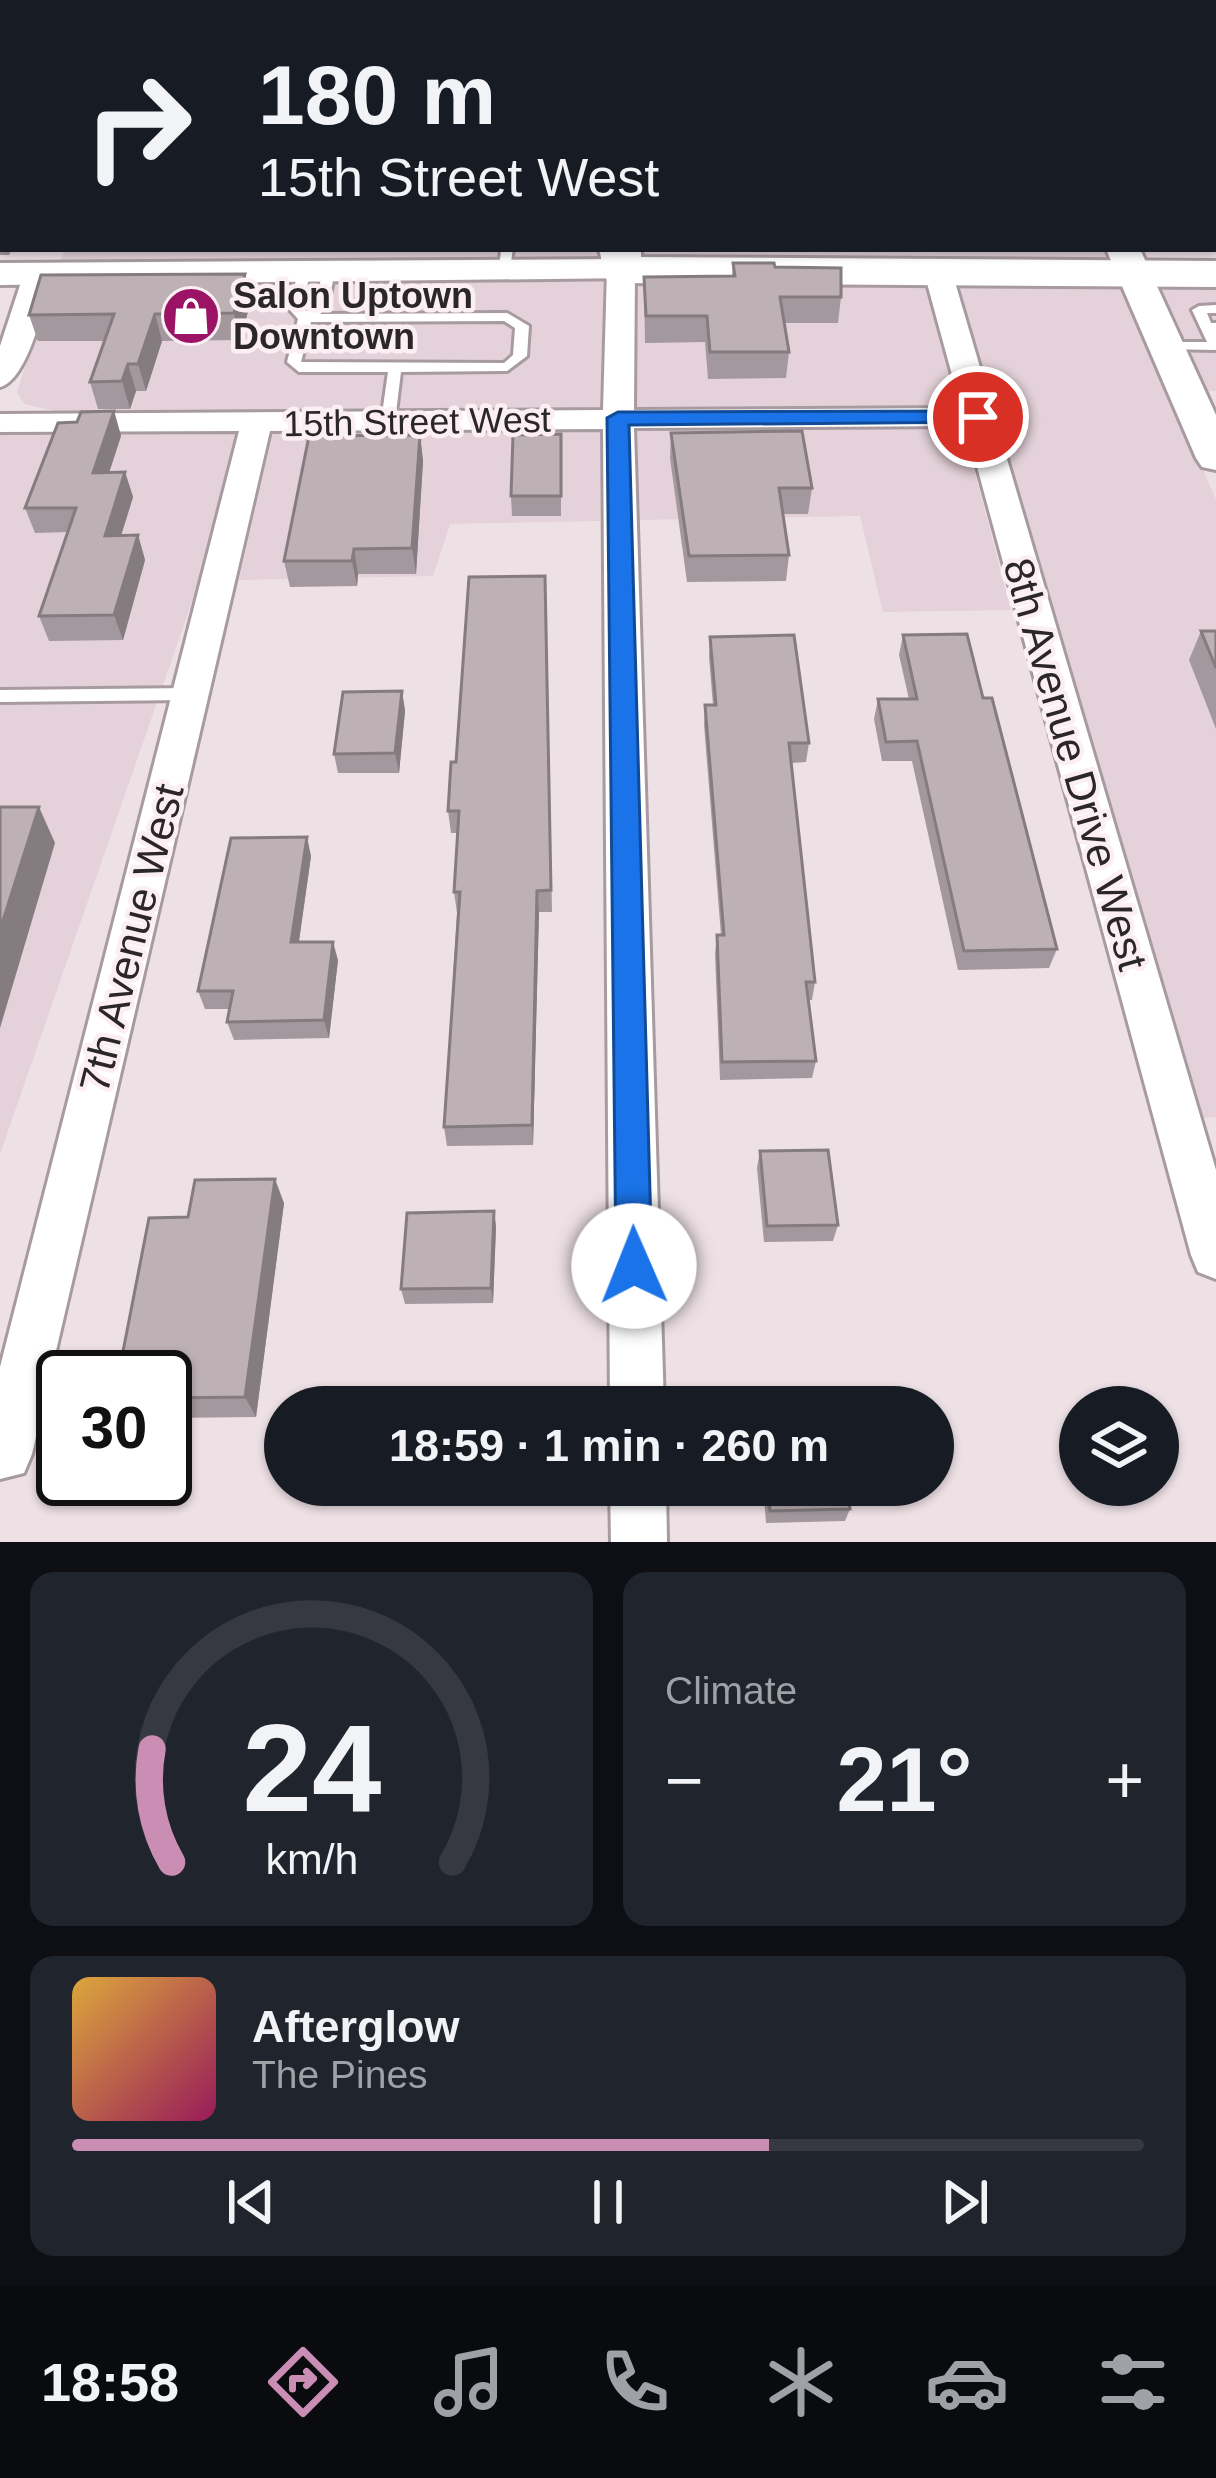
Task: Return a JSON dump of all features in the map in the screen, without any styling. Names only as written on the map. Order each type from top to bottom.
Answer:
[{"type":"main road","points":[[0,319],[29,265],[316,272],[506,260],[868,260],[938,272],[1128,261],[1216,274]]},
{"type":"street","points":[[621,260],[618,418],[637,1386]]},
{"type":"street","points":[[1128,261],[1167,346],[1203,400],[1216,458]]},
{"type":"street","points":[[0,378],[27,318],[29,265]]},
{"type":"street","name":"8th Avenue Drive West","points":[[938,272],[1216,1255]]},
{"type":"street","points":[[0,400],[9,412],[62,424]]},
{"type":"street","name":"15th Street West","points":[[0,423],[978,417]]},
{"type":"street","name":"7th Avenue West","points":[[5,1454],[257,422]]},
{"type":"street","points":[[638,1506],[639,1542]]},
{"type":"lane","points":[[316,272],[296,309],[305,319],[507,317],[521,326],[517,364],[299,368],[293,362],[305,319],[320,308],[316,272]]},
{"type":"lane","points":[[1167,346],[1216,346],[1199,310],[1216,310]]},
{"type":"lane","points":[[388,421],[395,367]]},
{"type":"lane","points":[[0,695],[191,694]]},
{"type":"shaded area","points":[[64,252],[605,252],[605,263],[58,265]]},
{"type":"shaded area","points":[[637,252],[1107,252],[1114,266],[637,263]]},
{"type":"shaded area","points":[[604,278],[600,409],[68,414],[24,404],[17,392],[53,281]]},
{"type":"shaded area","points":[[637,278],[924,280],[957,408],[636,409]]},
{"type":"shaded area","points":[[956,280],[1121,281],[1216,500],[1216,1117],[1204,1118]]},
{"type":"shaded area","points":[[1154,281],[1216,282],[1216,391],[1203,391]]},
{"type":"shaded area","points":[[963,427],[1011,610],[883,612],[860,516],[639,520],[636,428]]},
{"type":"shaded area","points":[[600,429],[600,521],[450,524],[433,576],[239,580],[273,432]]},
{"type":"shaded area","points":[[236,432],[196,590],[0,1154],[0,433]]},
{"type":"building","points":[[733,263],[841,268],[841,297],[780,297],[789,352],[710,352],[707,316],[646,316],[644,277],[735,276]]},
{"type":"building","points":[[245,274],[234,313],[155,314],[138,364],[128,364],[122,381],[90,382],[114,314],[29,315],[41,275]]},
{"type":"building","points":[[114,411],[93,473],[125,472],[105,536],[138,535],[114,615],[39,616],[76,508],[25,508],[58,423],[77,422],[81,412]]},
{"type":"building","points":[[802,431],[812,488],[779,488],[789,555],[689,556],[671,433]]},
{"type":"building","points":[[561,434],[561,496],[511,496],[513,435]]},
{"type":"building","points":[[420,435],[412,548],[354,549],[352,561],[284,561],[309,436]]},
{"type":"building","points":[[545,576],[551,890],[537,891],[532,1125],[444,1127],[460,892],[454,892],[459,811],[448,811],[469,577]]},
{"type":"building","points":[[1201,631],[1216,631],[1216,668]]},
{"type":"building","points":[[967,634],[983,698],[992,698],[1057,949],[964,951],[917,741],[886,742],[878,699],[917,699],[903,635]]},
{"type":"building","points":[[794,635],[809,743],[789,743],[815,982],[806,982],[816,1061],[722,1062],[717,935],[724,935],[705,705],[716,705],[710,637]]},
{"type":"building","points":[[402,691],[395,753],[334,754],[343,692]]},
{"type":"building","points":[[0,807],[39,807],[0,930]]},
{"type":"building","points":[[307,837],[291,942],[333,942],[324,1020],[227,1022],[233,991],[198,991],[231,838]]},
{"type":"building","points":[[828,1150],[838,1225],[767,1226],[760,1151]]},
{"type":"building","points":[[275,1179],[245,1397],[192,1398],[192,1350],[123,1350],[149,1218],[188,1217],[195,1180]]},
{"type":"building","points":[[494,1211],[491,1288],[401,1289],[407,1213]]},
{"type":"building","points":[[770,1506],[850,1509],[770,1511]]},
{"type":"place","name":"Salon Uptown Downtown","points":[[191,316]]},
{"type":"route","points":[[634,1266],[618,418],[978,417]]}]
